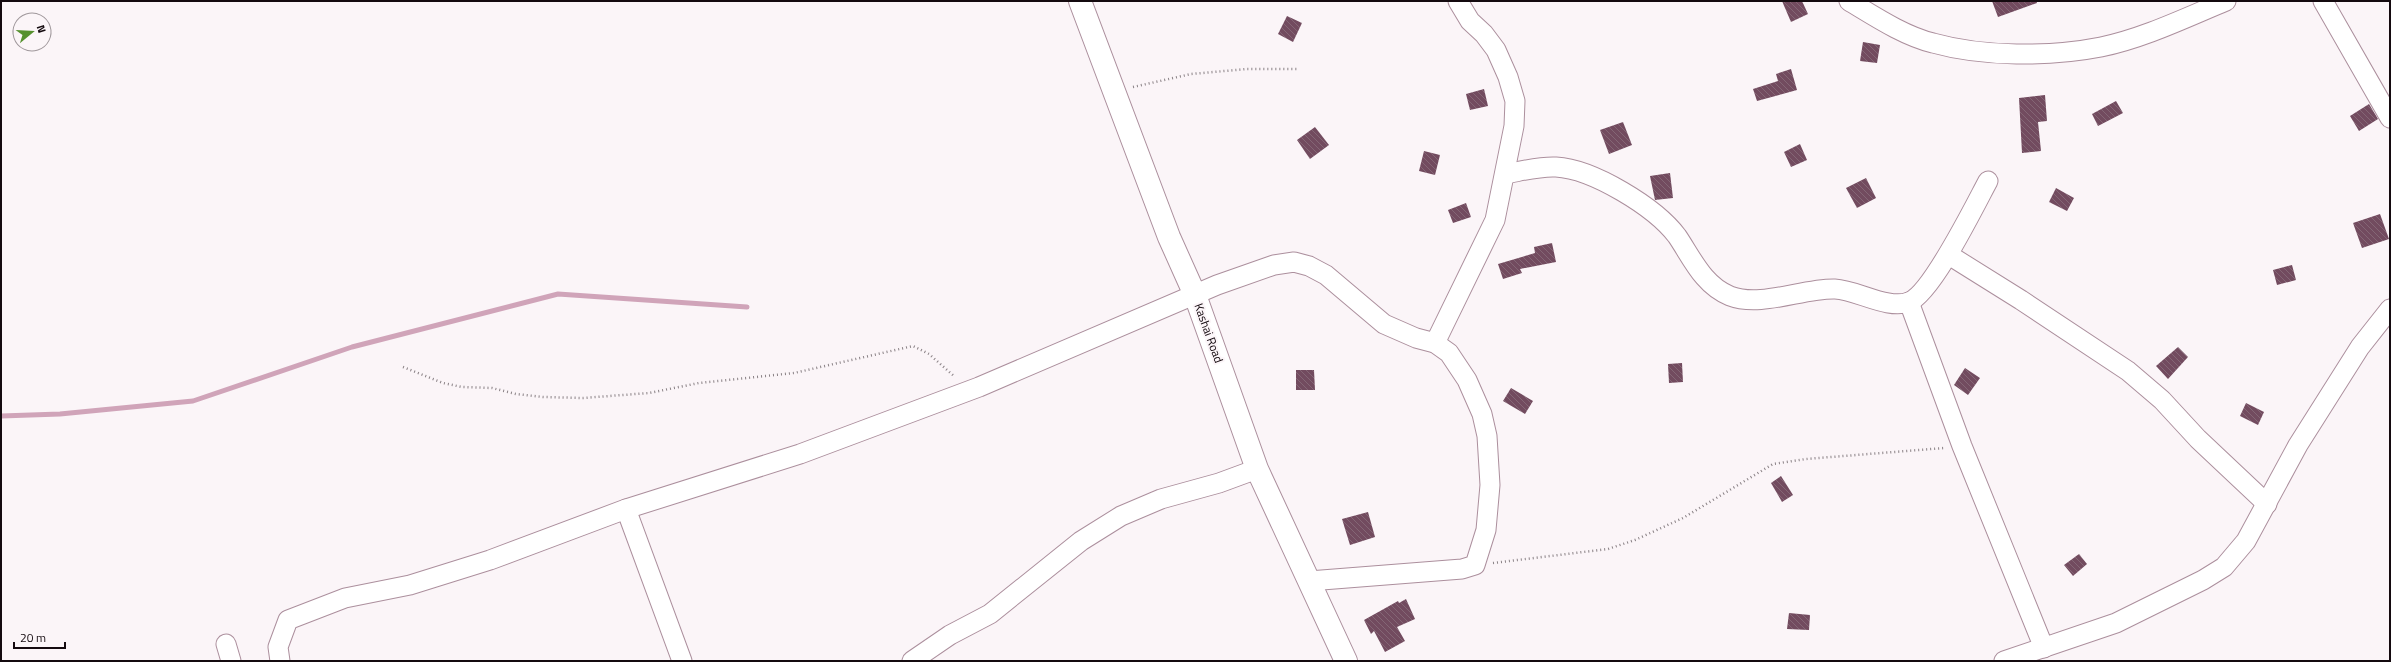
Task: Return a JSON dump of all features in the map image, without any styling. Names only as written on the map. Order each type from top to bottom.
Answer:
[{"type":"street","name":"Kashai Road","points":[[1080,1],[1169,236],[1195,295],[1258,469],[1346,661]]},
{"type":"street","points":[[1435,343],[1495,220],[1514,126],[1515,101],[1508,77],[1496,50],[1484,34],[1470,21],[1458,1]]},
{"type":"street","points":[[1849,1],[1880,20],[1932,43],[1974,51],[2049,53],[2101,47],[2160,29],[2226,1]]},
{"type":"street","points":[[2323,1],[2390,118]]},
{"type":"street","points":[[1505,174],[1556,167],[1573,170],[1644,204],[1664,220],[1704,277],[1714,286],[1731,296],[1758,299],[1833,289],[1881,301],[1909,302],[1920,293],[1949,255],[1988,181]]},
{"type":"street","points":[[1949,255],[2022,300],[2128,371],[2162,400],[2198,439],[2267,504]]},
{"type":"street","points":[[280,661],[278,647],[288,620],[312,608],[345,598],[410,585],[490,560],[626,509],[800,454],[979,387],[1195,295],[1274,266],[1294,262],[1309,266],[1326,275],[1384,324],[1416,338],[1435,343],[1449,353],[1467,380],[1482,414],[1487,436],[1490,485],[1486,530],[1475,565],[1462,569],[1309,581]]},
{"type":"street","points":[[1909,302],[1962,446],[2044,648]]},
{"type":"street","points":[[2004,661],[2116,623],[2197,584],[2224,567],[2246,541],[2323,405],[2360,347],[2390,309]]},
{"type":"street","points":[[912,661],[950,635],[990,614],[1040,571],[1081,541],[1121,516],[1161,499],[1219,483],[1258,469]]},
{"type":"street","points":[[626,509],[682,661]]},
{"type":"path","points":[[1115,92],[1191,74],[1247,69],[1297,69]]},
{"type":"path","points":[[403,367],[443,383],[462,387],[492,388],[516,394],[543,397],[583,398],[649,393],[699,383],[794,373],[913,346],[929,354],[961,382],[979,387]]},
{"type":"path","points":[[1475,565],[1594,551],[1635,540],[1683,518],[1773,464],[1806,459],[1962,446]]},
{"type":"building","points":[[1782,1],[1802,1],[1808,14],[1791,22]]},
{"type":"building","points":[[1992,1],[2037,1],[2037,3],[1998,17]]},
{"type":"building","points":[[1287,16],[1302,23],[1293,42],[1278,34]]},
{"type":"building","points":[[1863,42],[1880,45],[1877,63],[1860,61]]},
{"type":"building","points":[[1791,69],[1797,90],[1757,101],[1753,89],[1778,81],[1776,74]]},
{"type":"building","points":[[1484,89],[1488,106],[1470,110],[1466,94]]},
{"type":"building","points":[[2045,95],[2047,121],[2038,122],[2041,151],[2022,153],[2019,98]]},
{"type":"building","points":[[2116,101],[2123,113],[2098,126],[2092,114]]},
{"type":"building","points":[[2369,104],[2378,119],[2359,131],[2350,116]]},
{"type":"building","points":[[1623,122],[1632,145],[1609,154],[1600,130]]},
{"type":"building","points":[[1315,127],[1329,145],[1310,159],[1297,140]]},
{"type":"building","points":[[1800,144],[1807,160],[1791,167],[1784,152]]},
{"type":"building","points":[[1424,151],[1440,155],[1435,175],[1419,171]]},
{"type":"building","points":[[1670,173],[1673,198],[1655,200],[1650,176]]},
{"type":"building","points":[[1866,178],[1876,198],[1857,208],[1846,188]]},
{"type":"building","points":[[2056,188],[2074,198],[2067,211],[2049,202]]},
{"type":"building","points":[[1466,203],[1471,217],[1453,223],[1448,210]]},
{"type":"building","points":[[2380,214],[2389,239],[2362,248],[2353,223]]},
{"type":"building","points":[[1552,243],[1556,262],[1520,269],[1522,273],[1503,279],[1498,264],[1535,253],[1534,247]]},
{"type":"building","points":[[2292,265],[2296,280],[2277,285],[2273,270]]},
{"type":"building","points":[[2178,347],[2188,357],[2168,379],[2156,366]]},
{"type":"building","points":[[1682,363],[1683,382],[1669,383],[1668,364]]},
{"type":"building","points":[[1965,368],[1980,378],[1968,395],[1954,385]]},
{"type":"building","points":[[1296,370],[1314,370],[1315,390],[1296,390]]},
{"type":"building","points":[[1511,388],[1533,401],[1525,414],[1503,401]]},
{"type":"building","points":[[2246,403],[2264,412],[2258,425],[2240,416]]},
{"type":"building","points":[[1781,476],[1793,495],[1782,502],[1771,483]]},
{"type":"building","points":[[1368,512],[1375,537],[1350,545],[1342,519]]},
{"type":"building","points":[[2079,554],[2087,564],[2073,576],[2064,565]]},
{"type":"building","points":[[1406,599],[1415,619],[1397,627],[1405,641],[1385,652],[1374,631],[1371,634],[1364,620],[1398,601],[1399,603]]},
{"type":"building","points":[[1789,613],[1810,615],[1809,630],[1787,629]]},
{"type":"waterway","points":[[1,416],[60,414],[193,401],[352,347],[558,294],[747,307]]}]
